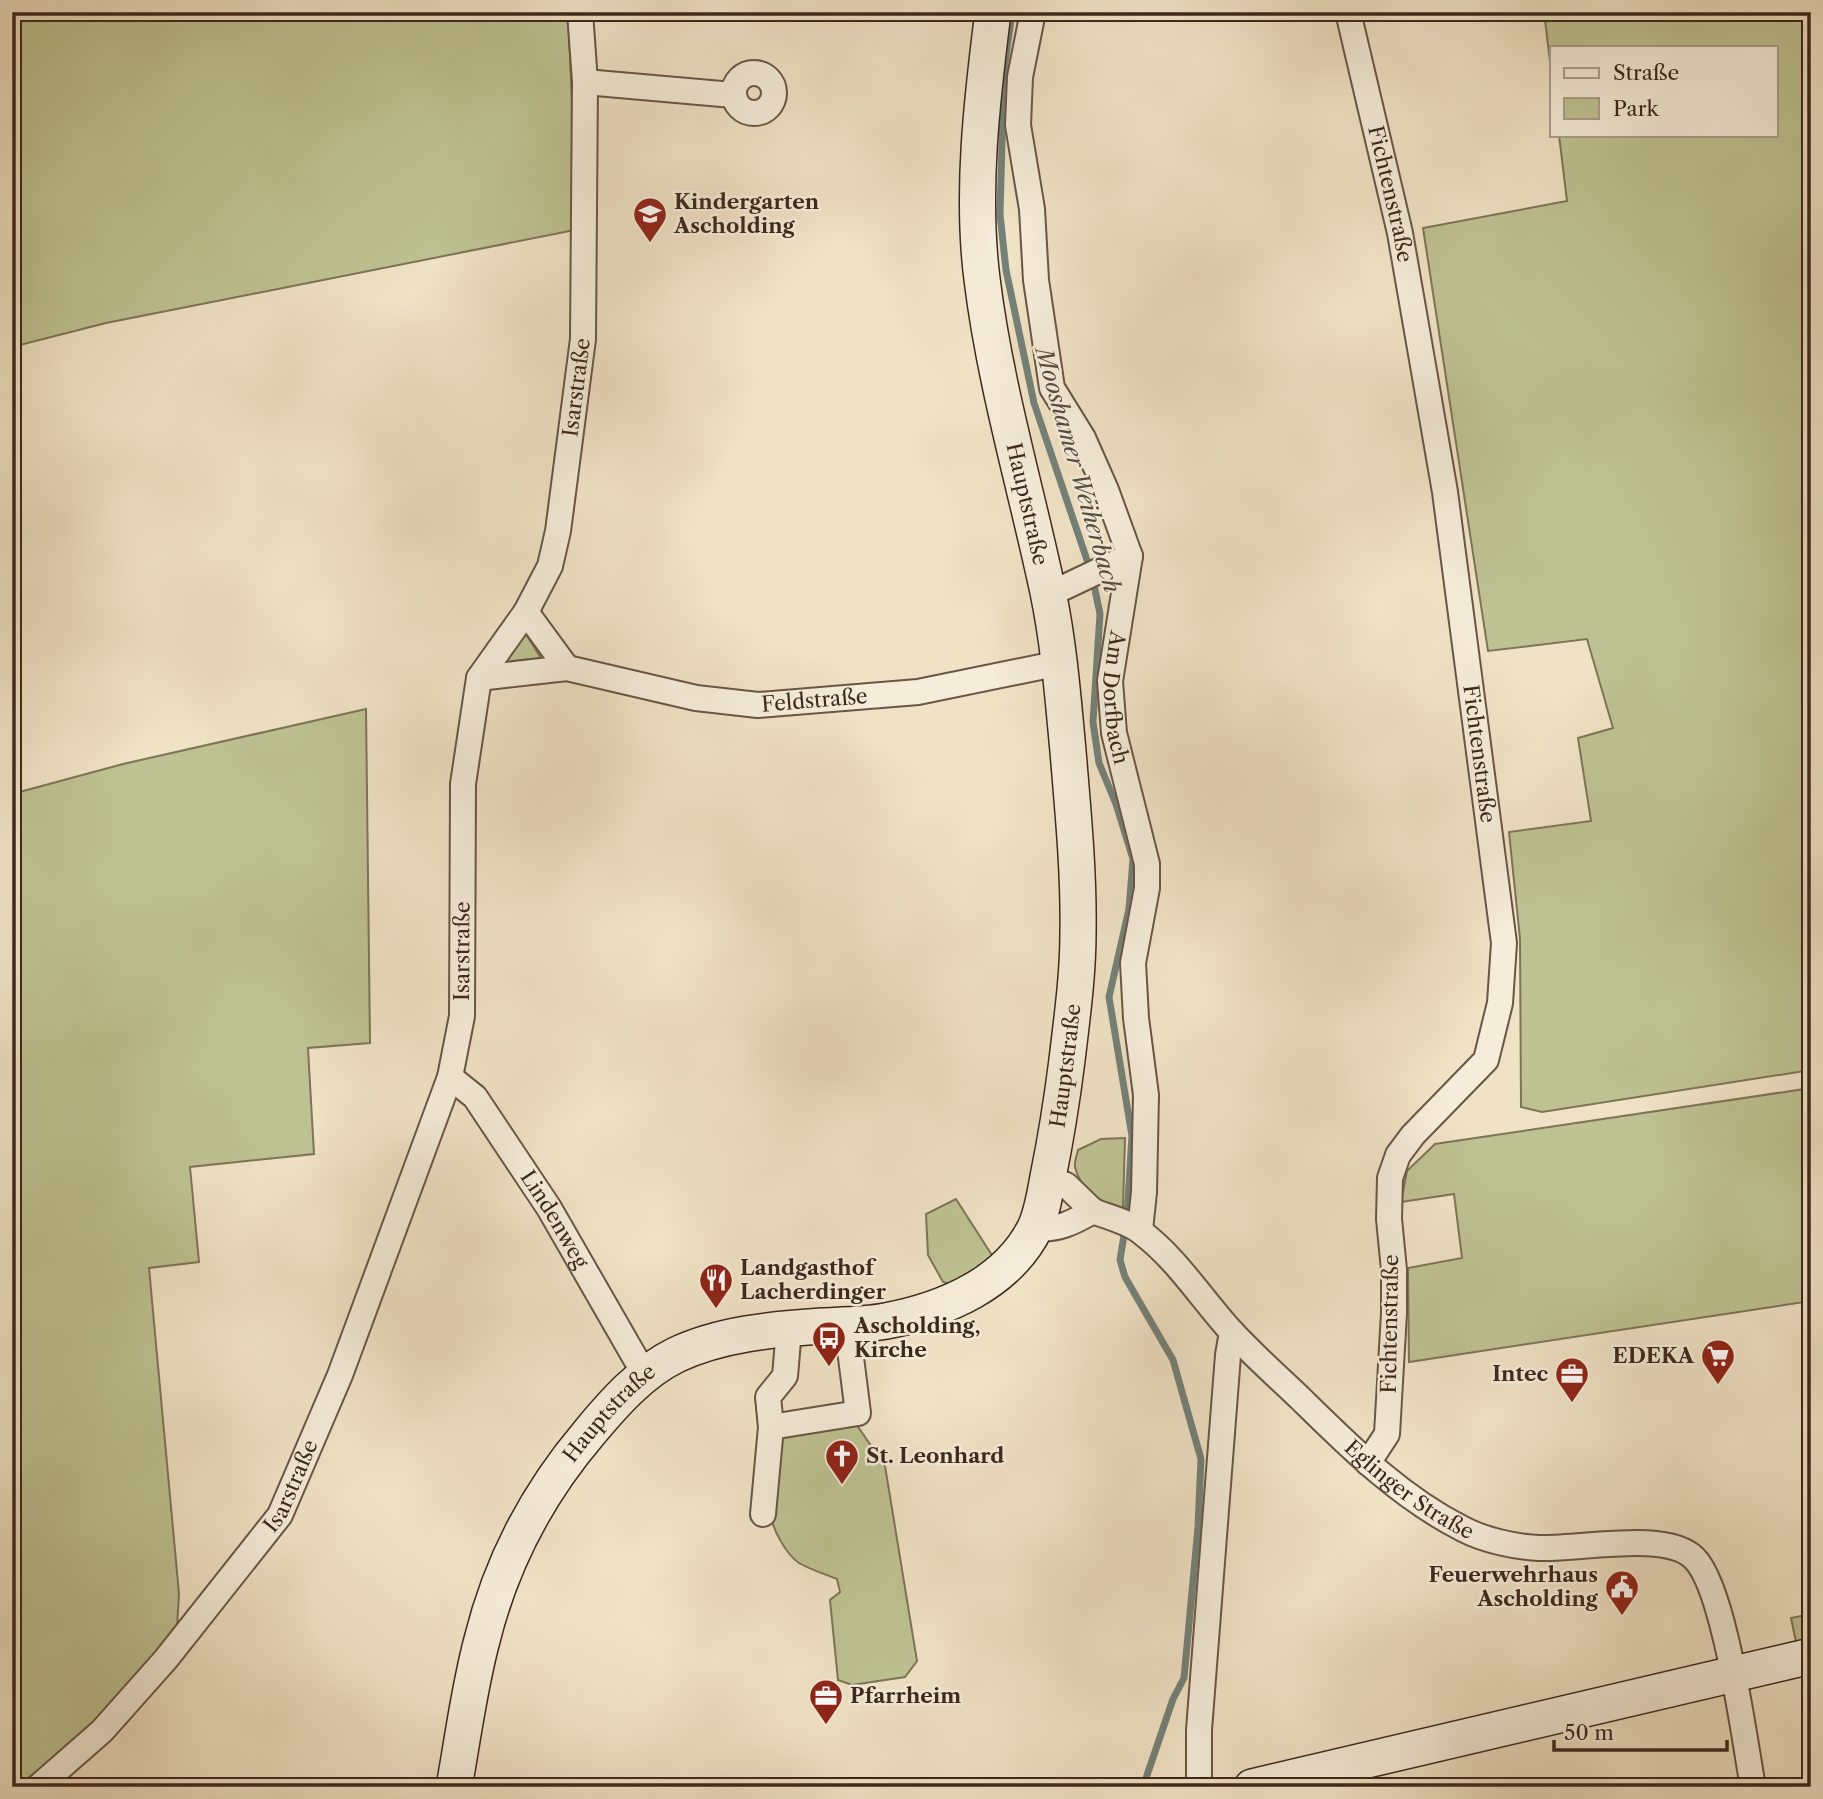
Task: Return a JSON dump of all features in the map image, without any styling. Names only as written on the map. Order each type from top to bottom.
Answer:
[{"type":"main road","name":"Hauptstraße","points":[[454,1787],[483,1635],[498,1588],[520,1537],[541,1496],[569,1456],[602,1417],[645,1375],[672,1357],[727,1338],[789,1329],[888,1321],[960,1298],[987,1283],[1012,1261],[1035,1228],[1062,1107],[1078,935],[1077,851],[1060,663],[1061,588],[1001,388],[982,279],[976,192],[993,12]]},
{"type":"main road","points":[[1252,1787],[1811,1656]]},
{"type":"street","name":"Isarstraße","points":[[38,1787],[102,1731],[157,1669],[280,1515],[340,1375],[450,1077],[462,1016],[463,784],[479,678],[526,612],[550,566],[558,531],[583,339],[585,82],[580,12]]},
{"type":"street","name":"Am Dorfbach","points":[[1033,12],[1020,77],[1018,125],[1032,209],[1036,280],[1052,388],[1083,438],[1106,490],[1130,556],[1110,681],[1114,733],[1147,864],[1147,888],[1133,963],[1136,1018],[1146,1095],[1144,1192],[1130,1226]]},
{"type":"street","name":"Fichtenstraße","points":[[1348,12],[1400,233],[1445,492],[1504,943],[1500,1003],[1486,1060],[1413,1135],[1398,1155],[1390,1178],[1389,1219],[1394,1270],[1394,1313],[1387,1434],[1368,1463]]},
{"type":"street","points":[[585,82],[733,95]]},
{"type":"street","points":[[1061,588],[1130,556]]},
{"type":"street","points":[[526,612],[568,668]]},
{"type":"street","name":"Feldstraße","points":[[479,678],[568,668],[696,698],[758,705],[918,692],[1060,663]]},
{"type":"street","name":"Lindenweg","points":[[450,1077],[475,1097],[549,1208],[645,1375]]},
{"type":"street","name":"Eglinger Straße","points":[[1048,1178],[1066,1185],[1093,1210],[1130,1226],[1163,1252],[1232,1332],[1368,1463],[1423,1507],[1466,1530],[1516,1546],[1568,1549],[1646,1542],[1680,1547],[1693,1556],[1702,1567],[1715,1595],[1753,1787]]},
{"type":"street","points":[[1035,1228],[1049,1230],[1071,1223],[1093,1210]]},
{"type":"street","points":[[771,1427],[858,1413],[846,1326]]},
{"type":"street","points":[[763,1514],[771,1427],[768,1397],[785,1377],[789,1329]]},
{"type":"street","points":[[1199,1787],[1199,1730],[1226,1369],[1232,1332]]},
{"type":"green space","points":[[12,12],[568,12],[575,230],[106,323],[12,347]]},
{"type":"green space","points":[[1544,12],[1811,12],[1811,1070],[1542,1112],[1521,1107],[1520,939],[1509,832],[1591,821],[1578,738],[1613,728],[1587,639],[1488,651],[1423,228],[1567,201],[1559,136],[1778,136],[1778,46],[1550,46],[1550,62]]},
{"type":"green space","points":[[524,631],[544,663],[502,667]]},
{"type":"green space","points":[[366,709],[370,1043],[308,1048],[314,1154],[190,1167],[199,1262],[149,1268],[179,1594],[177,1627],[158,1656],[96,1720],[25,1787],[12,1787],[12,794],[123,764]]},
{"type":"green space","points":[[1811,1088],[1811,1301],[1409,1362],[1408,1268],[1462,1258],[1454,1194],[1401,1202],[1407,1171],[1435,1144]]},
{"type":"green space","points":[[1125,1138],[1123,1208],[1108,1204],[1093,1195],[1081,1182],[1075,1165],[1078,1150],[1101,1139]]},
{"type":"green space","points":[[956,1199],[995,1260],[958,1286],[943,1282],[928,1255],[926,1214]]},
{"type":"green space","points":[[854,1421],[885,1466],[917,1661],[905,1677],[852,1685],[838,1680],[830,1600],[840,1592],[837,1579],[808,1568],[794,1559],[781,1541],[770,1514],[776,1435]]},
{"type":"green space","points":[[1811,1614],[1811,1639],[1796,1642],[1791,1618]]},
{"type":"waterway","name":"Mooshamer Weiherbach","points":[[1012,12],[1004,70],[1000,214],[1006,270],[1034,403],[1090,569]]},
{"type":"waterway","name":"Mooshamer Weiherbach","points":[[1093,580],[1100,614],[1093,722],[1099,763],[1116,804],[1133,859],[1129,909],[1109,997],[1132,1136],[1127,1217]]},
{"type":"waterway","name":"Mooshamer Weiherbach","points":[[1125,1229],[1120,1260],[1125,1277],[1173,1360],[1201,1459],[1198,1527],[1184,1678],[1173,1699],[1143,1787]]},
{"type":"place","name":"Kindergarten Ascholding","points":[[650,244]]},
{"type":"place","name":"Landgasthof Lacherdinger","points":[[716,1310]]},
{"type":"place","name":"Ascholding, Kirche","points":[[829,1368]]},
{"type":"place","name":"EDEKA","points":[[1718,1386]]},
{"type":"place","name":"Intec","points":[[1572,1404]]},
{"type":"place","name":"St. Leonhard","points":[[842,1486]]},
{"type":"place","name":"Feuerwehrhaus Ascholding","points":[[1622,1617]]},
{"type":"place","name":"Pfarrheim","points":[[826,1726]]}]
